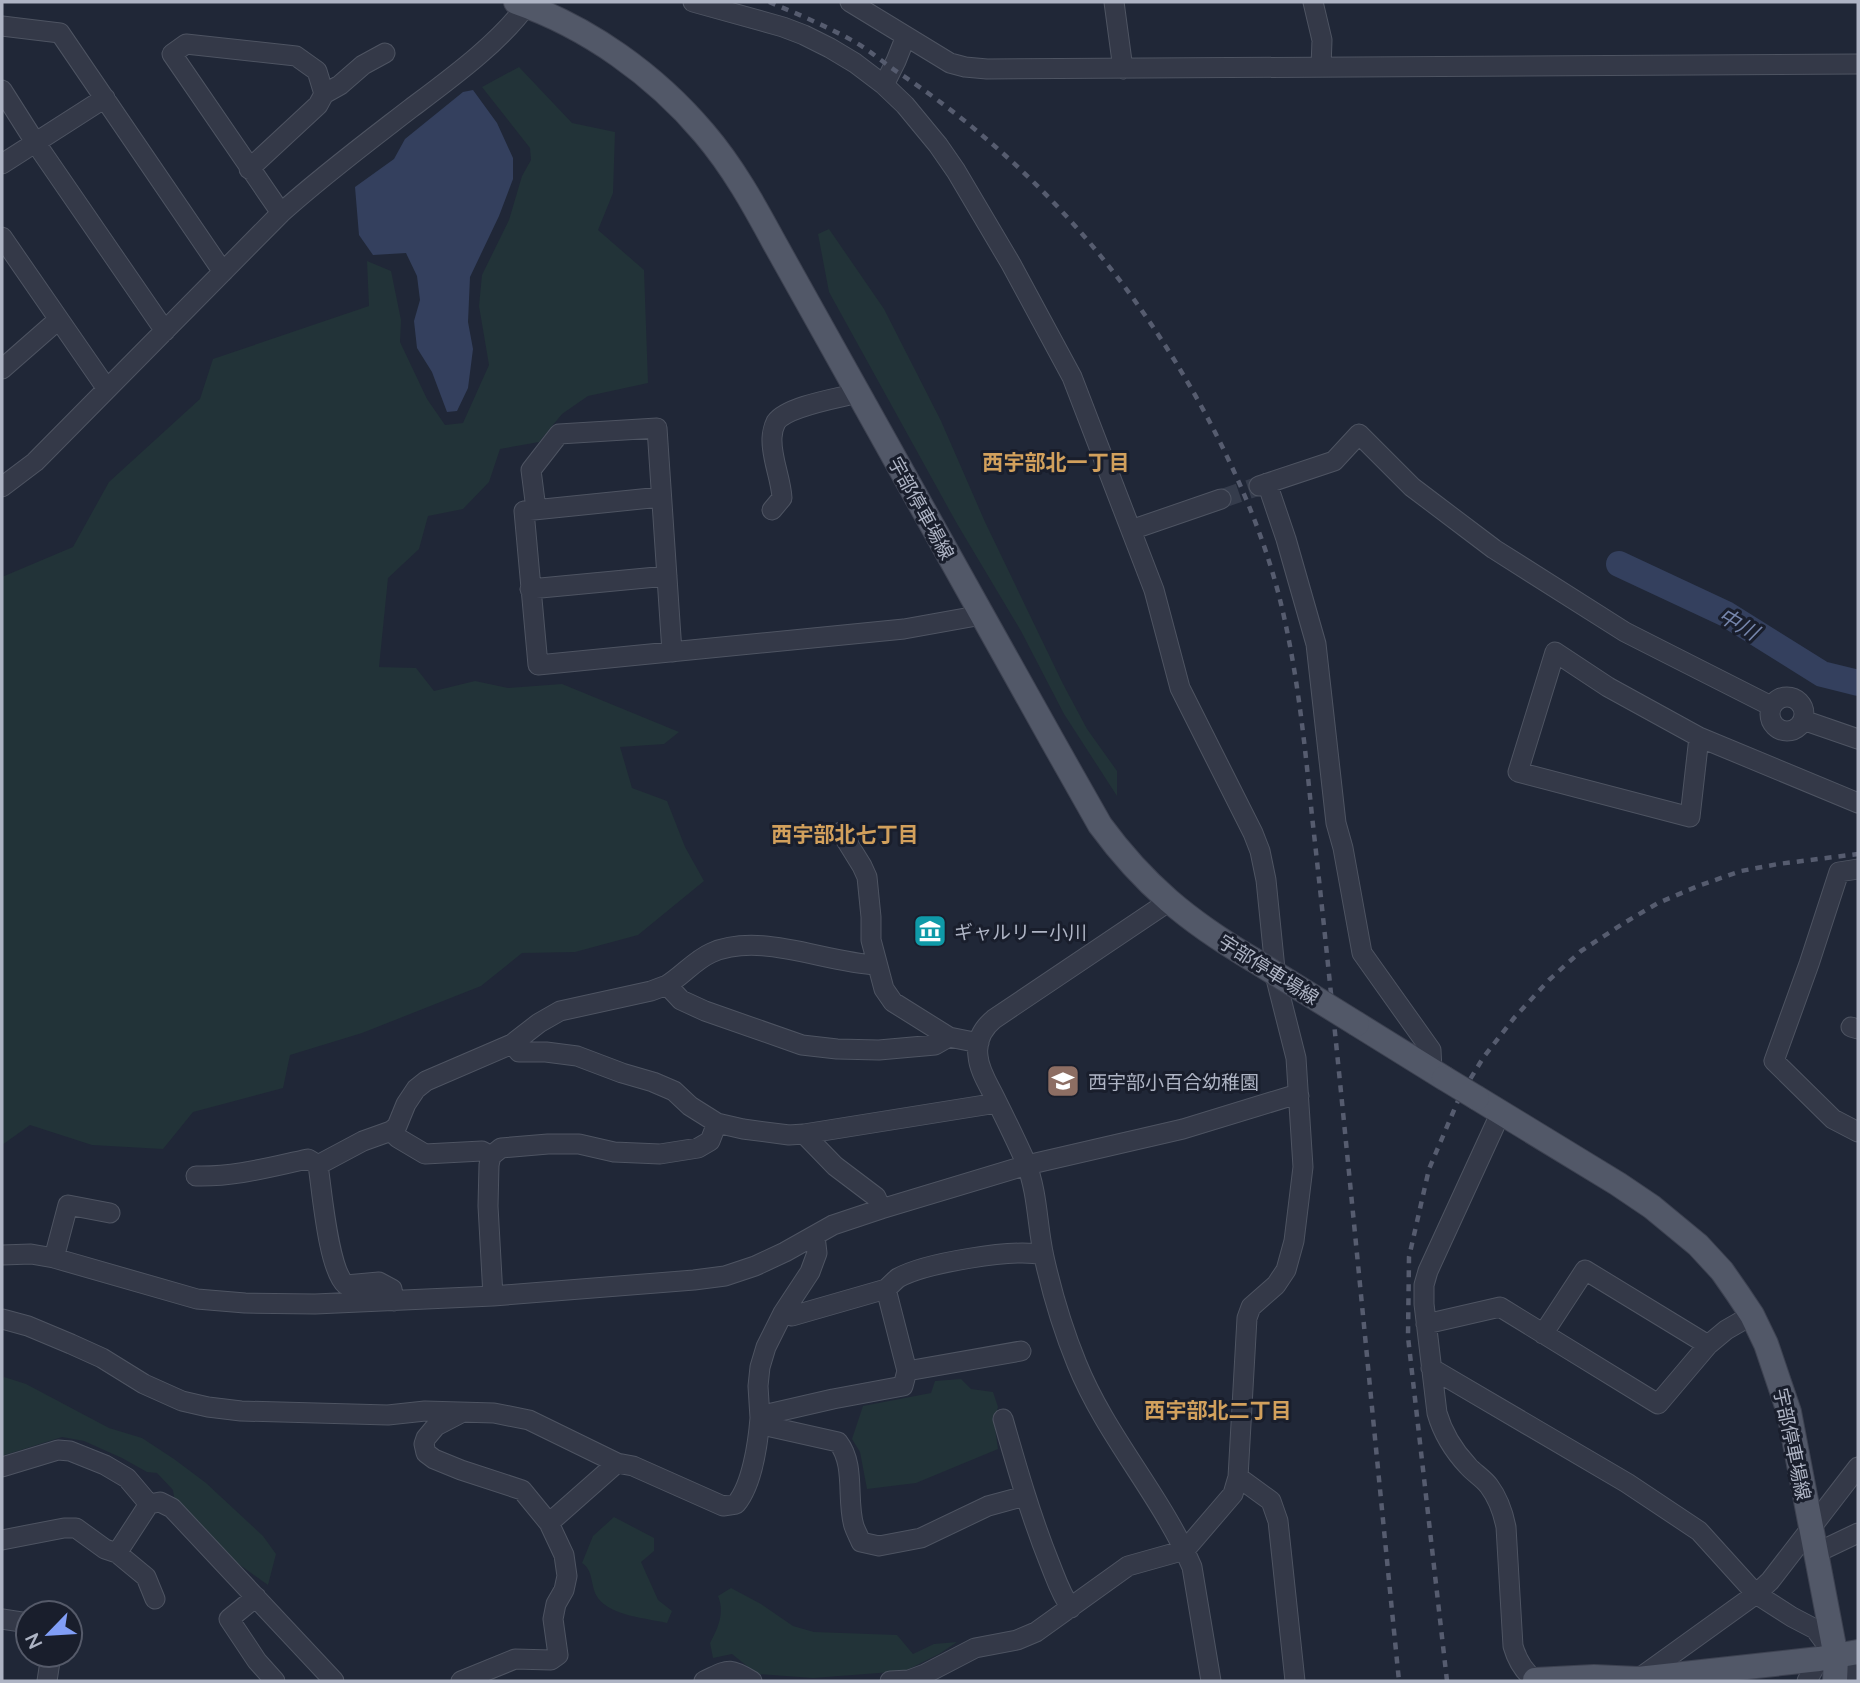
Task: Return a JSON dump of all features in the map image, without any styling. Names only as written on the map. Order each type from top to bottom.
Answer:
[{"type":"main road","name":"宇部停車場線","points":[[524,3],[561,20],[601,44],[662,89],[706,135],[751,198],[1100,825],[1141,876],[1168,902],[1223,942],[1618,1184],[1676,1225],[1721,1271],[1752,1315],[1766,1345],[1789,1412],[1837,1662]]},
{"type":"main road","points":[[1535,1680],[1594,1677],[1637,1679],[1837,1662]]},
{"type":"street","points":[[694,2],[804,34],[847,58],[884,85],[905,105],[956,171],[1011,264],[1072,377],[1154,590],[1180,688],[1260,851],[1266,880],[1276,979],[1296,1058],[1303,1167],[1294,1241],[1286,1270],[1276,1285],[1251,1307],[1247,1318],[1238,1477],[1233,1494],[1185,1550],[1128,1566],[1036,1632],[1017,1640],[975,1648],[909,1680],[890,1681]]},
{"type":"street","points":[[850,2],[932,53],[965,67],[1123,69],[1858,64]]},
{"type":"street","points":[[1114,2],[1123,69]]},
{"type":"street","points":[[1313,2],[1322,40],[1321,67]]},
{"type":"street","points":[[2,487],[35,462],[281,213],[321,178],[444,84],[494,41],[524,3]]},
{"type":"street","points":[[2,26],[60,33],[223,272]]},
{"type":"street","points":[[884,85],[906,36]]},
{"type":"street","points":[[281,213],[172,54],[186,44],[296,57],[317,71],[324,94]]},
{"type":"street","points":[[249,169],[318,106],[324,94],[340,85],[363,65],[385,53]]},
{"type":"street","points":[[2,90],[165,331]]},
{"type":"street","points":[[2,164],[105,98]]},
{"type":"street","points":[[6,251],[107,389]]},
{"type":"street","points":[[2,369],[58,320]]},
{"type":"street","points":[[772,510],[782,498],[782,483],[772,438],[777,422],[787,413],[858,393]]},
{"type":"street","points":[[536,509],[531,470],[559,434],[657,428],[672,652]]},
{"type":"street","points":[[1438,1074],[1431,1050],[1362,953],[1351,887],[1336,823],[1316,644],[1286,539],[1263,484],[1334,461],[1359,434],[1412,487],[1494,549],[1625,632],[1771,706],[1778,699],[1788,697],[1798,701],[1803,710],[1803,720],[1858,739]]},
{"type":"street","points":[[661,497],[524,511],[538,665],[904,629],[982,615]]},
{"type":"street","points":[[1131,530],[1221,499]]},
{"type":"street","points":[[530,589],[667,576]]},
{"type":"street","points":[[1699,737],[1690,817],[1518,772],[1555,652],[1608,687],[1699,737],[1858,803]]},
{"type":"street","points":[[841,832],[867,877],[870,940],[884,989],[893,1002],[949,1037],[979,1043]]},
{"type":"street","points":[[1858,870],[1839,872],[1774,1060],[1833,1119],[1858,1132]]},
{"type":"street","points":[[1168,902],[994,1019],[985,1027],[979,1043],[978,1061],[1027,1165],[1038,1212],[1043,1255],[1078,1367],[1119,1443],[1185,1550],[1192,1567],[1211,1681]]},
{"type":"street","points":[[318,1165],[363,1141],[391,1131],[416,1089],[426,1081],[512,1044],[559,1011],[667,985],[702,957],[713,952],[735,947],[767,947],[877,965]]},
{"type":"street","points":[[667,985],[681,1000],[705,1011],[802,1045],[837,1049],[906,1049],[935,1045],[949,1037]]},
{"type":"street","points":[[512,1044],[519,1052],[577,1056],[653,1082],[674,1091],[690,1106],[717,1123],[789,1135],[804,1135],[997,1102]]},
{"type":"street","points":[[2,1255],[31,1254],[54,1258],[197,1299],[245,1303],[315,1304],[493,1296],[694,1280],[724,1276],[755,1266],[833,1225],[881,1209],[1027,1165],[1182,1129],[1291,1096],[1299,1096]]},
{"type":"street","points":[[1501,1112],[1428,1271],[1424,1285],[1424,1304],[1437,1413],[1446,1438],[1468,1467],[1488,1484],[1503,1513],[1515,1654],[1526,1673],[1535,1680]]},
{"type":"street","points":[[493,1296],[488,1206],[489,1166],[492,1156],[501,1148],[579,1144],[614,1152],[660,1154],[698,1149],[710,1141],[717,1123]]},
{"type":"street","points":[[391,1131],[425,1154],[482,1151],[492,1156]]},
{"type":"street","points":[[804,1135],[835,1166],[876,1197],[881,1209]]},
{"type":"street","points":[[196,1176],[220,1177],[308,1159],[318,1165],[334,1263],[340,1280],[346,1284],[379,1282],[391,1289],[394,1301]]},
{"type":"street","points":[[54,1258],[68,1205],[110,1213]]},
{"type":"street","points":[[2,1319],[71,1343],[102,1358],[144,1384],[182,1401],[208,1407],[241,1411],[388,1415],[425,1411],[494,1413],[529,1420],[617,1463],[633,1466],[723,1506],[736,1504],[744,1496],[758,1443],[760,1367],[766,1347],[783,1313],[810,1272],[817,1253],[815,1236]]},
{"type":"street","points":[[783,1313],[792,1316],[886,1289],[898,1278],[928,1267],[978,1257],[1034,1253],[1043,1255]]},
{"type":"street","points":[[1544,1334],[1585,1270],[1708,1345]]},
{"type":"street","points":[[760,1418],[833,1399],[902,1386],[907,1371],[886,1289]]},
{"type":"street","points":[[1426,1324],[1500,1307],[1658,1404],[1708,1345],[1726,1330],[1752,1315]]},
{"type":"street","points":[[907,1371],[1021,1352]]},
{"type":"street","points":[[1432,1368],[1627,1483],[1699,1531],[1756,1594],[1815,1629],[1837,1662],[1858,1681]]},
{"type":"street","points":[[461,1681],[515,1659],[551,1660],[558,1655],[554,1619],[556,1604],[564,1590],[567,1576],[564,1555],[549,1523],[522,1490],[461,1470],[426,1453],[426,1438],[436,1426],[463,1412]]},
{"type":"street","points":[[760,1418],[771,1427],[838,1442],[843,1448],[854,1526],[861,1542],[879,1546],[921,1538],[988,1506],[1025,1496]]},
{"type":"street","points":[[1003,1419],[1025,1496],[1064,1599],[1071,1608]]},
{"type":"street","points":[[2,1467],[58,1450],[70,1451],[105,1465],[127,1478],[149,1504]]},
{"type":"street","points":[[549,1523],[617,1463]]},
{"type":"street","points":[[1637,1679],[1756,1594],[1813,1541],[1858,1467]]},
{"type":"street","points":[[1238,1477],[1271,1501],[1278,1521],[1295,1681]]},
{"type":"street","points":[[117,1553],[149,1504],[160,1502],[172,1508],[334,1681]]},
{"type":"street","points":[[2,1540],[76,1528],[104,1549],[117,1553],[146,1577],[155,1600]]},
{"type":"street","points":[[1813,1541],[1858,1533]]},
{"type":"street","points":[[256,1597],[229,1619],[257,1661],[275,1681]]},
{"type":"street","points":[[1807,1681],[1837,1662]]},
{"type":"street","points":[[704,1681],[726,1671],[736,1671],[752,1681]]},
{"type":"shaded area","points":[[519,67],[572,123],[615,132],[613,193],[598,230],[644,270],[648,383],[588,396],[562,414],[539,442],[500,449],[489,482],[463,509],[428,516],[419,549],[388,578],[379,667],[416,668],[434,691],[475,681],[508,688],[562,684],[679,732],[664,744],[620,747],[632,788],[667,801],[685,847],[704,881],[638,935],[575,952],[522,953],[481,986],[362,1033],[290,1055],[283,1088],[193,1112],[163,1149],[92,1145],[30,1125],[2,1145],[2,577],[73,547],[109,482],[200,399],[213,359],[369,306],[367,261],[391,271],[401,320],[400,342],[427,399],[445,425],[463,423],[489,365],[479,306],[482,275],[509,220],[522,176],[531,160],[530,148],[482,87]]},
{"type":"shaded area","points":[[829,229],[884,309],[941,421],[985,522],[1063,684],[1087,729],[1117,771],[1117,796],[1064,714],[1021,631],[956,522],[829,292],[818,234]]},
{"type":"shaded area","points":[[4,1377],[26,1384],[109,1428],[142,1438],[206,1483],[263,1536],[276,1554],[268,1585],[226,1555],[175,1503],[173,1490],[157,1473],[147,1472],[84,1441],[62,1437],[2,1456]]},
{"type":"shaded area","points":[[961,1379],[971,1389],[993,1392],[998,1407],[994,1421],[998,1449],[916,1483],[867,1489],[860,1452],[852,1439],[863,1406],[931,1393],[935,1381]]},
{"type":"shaded area","points":[[614,1517],[654,1538],[654,1551],[641,1562],[658,1600],[672,1611],[667,1623],[620,1613],[604,1604],[596,1594],[588,1570],[582,1563],[593,1536]]},
{"type":"shaded area","points":[[731,1588],[793,1626],[814,1632],[897,1635],[913,1654],[934,1644],[957,1642],[905,1671],[813,1678],[757,1674],[732,1654],[713,1658],[710,1643],[721,1614],[718,1596]]},
{"type":"water","points":[[473,90],[497,123],[513,158],[513,179],[470,277],[468,322],[473,349],[468,388],[457,411],[447,412],[432,372],[417,348],[414,321],[420,300],[417,276],[406,253],[373,255],[359,235],[355,187],[394,159],[405,139],[463,92]]},
{"type":"waterway","name":"中川","points":[[1619,564],[1726,614],[1822,674],[1858,683]]},
{"type":"tunnel","points":[[1221,499],[1259,486]]},
{"type":"railway","points":[[769,2],[855,42],[950,109],[1036,184],[1074,225],[1111,269],[1176,362],[1217,436],[1259,533],[1288,634],[1304,738],[1399,1681]]},
{"type":"railway","points":[[1447,1681],[1408,1337],[1409,1257],[1429,1169],[1460,1096],[1483,1058],[1514,1018],[1549,980],[1581,951],[1624,923],[1658,903],[1741,871],[1858,854]]},
{"type":"place","name":"ギャルリー小川","points":[[930,931]]},
{"type":"place","name":"西宇部小百合幼稚園","points":[[1063,1081]]},
{"type":"district","name":"西宇部北一丁目","points":[[1056,461]]},
{"type":"district","name":"西宇部北七丁目","points":[[845,833]]},
{"type":"district","name":"西宇部北二丁目","points":[[1218,1409]]}]
